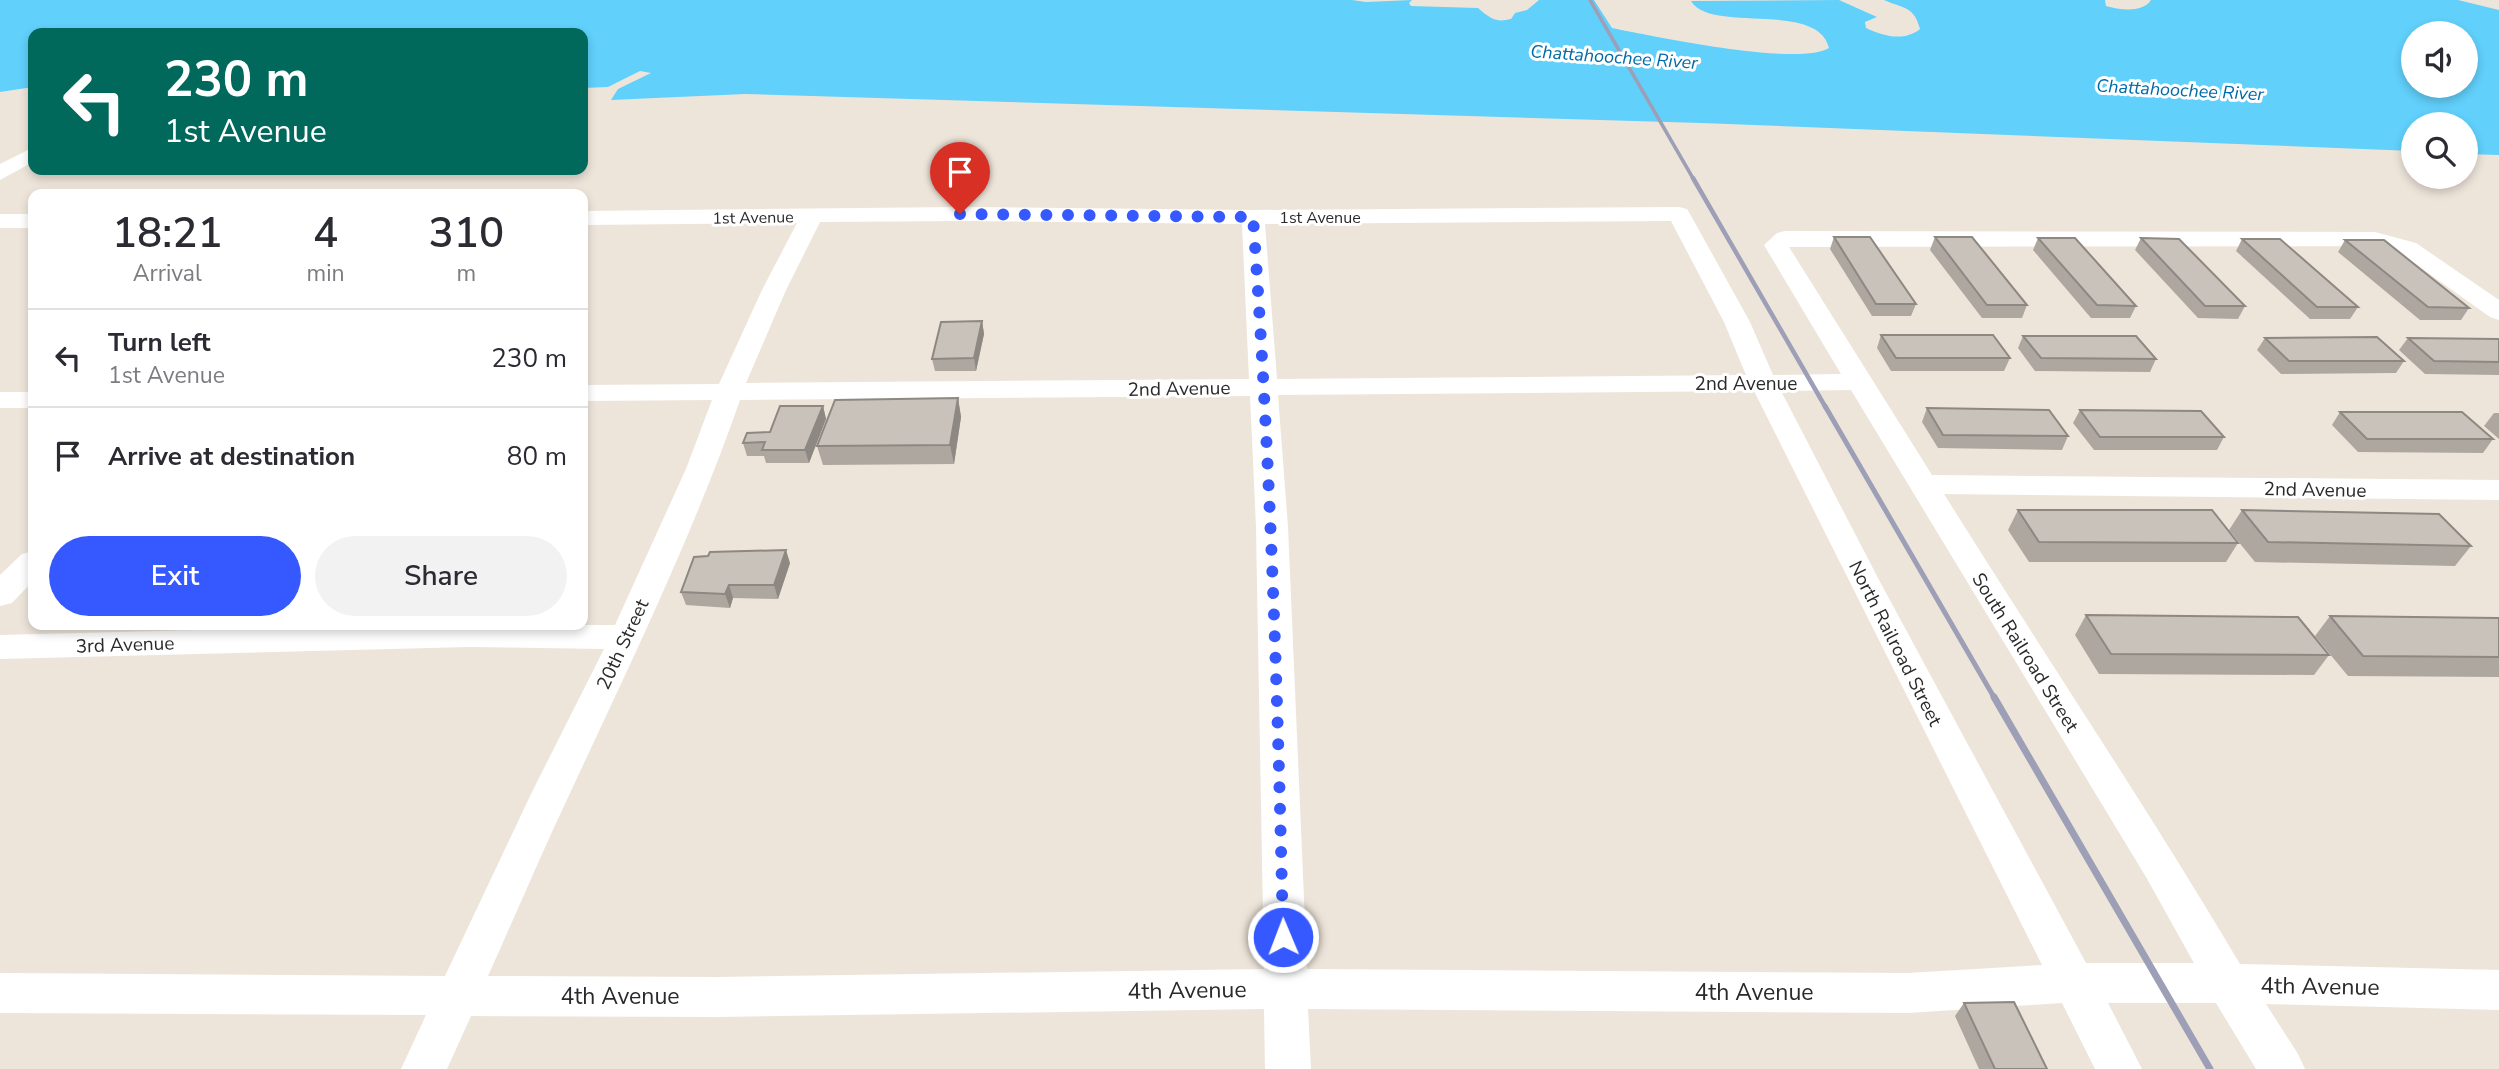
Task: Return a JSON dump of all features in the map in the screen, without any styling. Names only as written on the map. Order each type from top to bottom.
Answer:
[{"type":"street","points":[[0,173],[28,156]]},
{"type":"street","name":"1st Avenue","points":[[588,218],[972,214],[1253,217],[1679,214]]},
{"type":"street","name":"North Railroad Street","points":[[1679,214],[1737,322],[1763,383],[1794,439],[1950,750],[2119,1069]]},
{"type":"street","name":"20th Street","points":[[424,1069],[551,792],[627,637],[701,469],[729,391],[774,290],[812,216]]},
{"type":"street","points":[[1253,217],[1272,527],[1288,1069]]},
{"type":"street","points":[[0,221],[28,221]]},
{"type":"street","name":"South Railroad Street","points":[[2282,1069],[2228,983],[2160,865],[1776,245],[1785,238],[2375,239],[2408,248],[2499,312]]},
{"type":"street","name":"2nd Avenue","points":[[588,393],[874,393],[1859,382]]},
{"type":"street","points":[[0,400],[28,400]]},
{"type":"street","name":"2nd Avenue","points":[[1922,484],[2499,490]]},
{"type":"street","points":[[0,595],[28,567]]},
{"type":"street","name":"3rd Avenue","points":[[0,648],[468,635],[627,637]]},
{"type":"street","name":"4th Avenue","points":[[0,993],[718,997],[1284,989],[1908,993],[2074,983],[2228,983],[2499,990]]},
{"type":"water","name":"Chattahoochee River","points":[[0,0],[1412,0],[1409,3],[1411,6],[1478,8],[1489,17],[1501,20],[1511,19],[1515,13],[1527,10],[1539,0],[1594,0],[1612,28],[1724,48],[1788,54],[1812,53],[1829,48],[1821,34],[1805,25],[1719,16],[1702,11],[1691,1],[1839,0],[1877,17],[1865,22],[1866,28],[1900,37],[1920,29],[1918,22],[1907,9],[1884,0],[2105,0],[2106,6],[2137,9],[2151,0],[2458,0],[2499,10],[2499,155],[2478,154],[2478,112],[2401,112],[2401,151],[1701,123],[745,94],[611,100],[618,89],[651,73],[640,71],[608,87],[588,88],[588,28],[28,28],[28,88],[0,92]]},
{"type":"building","points":[[1834,237],[1870,237],[1916,304],[1876,304]]},
{"type":"building","points":[[1935,237],[1972,237],[2027,305],[1987,305]]},
{"type":"building","points":[[2038,238],[2075,238],[2136,306],[2097,305]]},
{"type":"building","points":[[2141,238],[2179,239],[2245,306],[2205,306]]},
{"type":"building","points":[[2242,239],[2280,239],[2358,307],[2317,307]]},
{"type":"building","points":[[2345,240],[2384,240],[2469,308],[2428,307]]},
{"type":"building","points":[[982,321],[974,358],[932,359],[941,322]]},
{"type":"building","points":[[1881,335],[1993,335],[2010,358],[1896,358]]},
{"type":"building","points":[[2023,336],[2136,336],[2156,359],[2041,358]]},
{"type":"building","points":[[2377,337],[2404,361],[2289,361],[2265,338]]},
{"type":"building","points":[[2408,338],[2499,339],[2499,362],[2434,361]]},
{"type":"building","points":[[958,398],[950,445],[817,446],[835,400]]},
{"type":"building","points":[[780,406],[823,406],[805,450],[762,450],[765,442],[743,443],[747,433],[770,432]]},
{"type":"building","points":[[1927,408],[2049,410],[2068,436],[1943,435]]},
{"type":"building","points":[[2080,410],[2201,411],[2224,437],[2100,437]]},
{"type":"building","points":[[2340,412],[2462,412],[2493,439],[2367,439]]},
{"type":"building","points":[[2018,510],[2212,510],[2238,543],[2039,542]]},
{"type":"building","points":[[2242,510],[2439,514],[2471,546],[2268,542]]},
{"type":"building","points":[[786,550],[774,585],[729,585],[725,594],[681,592],[694,557],[708,556],[710,552]]},
{"type":"building","points":[[2086,615],[2298,617],[2329,655],[2111,654]]},
{"type":"building","points":[[2330,616],[2499,618],[2499,657],[2363,656]]},
{"type":"building","points":[[2014,1002],[2047,1069],[1995,1069],[1964,1003]]},
{"type":"railway","points":[[1590,0],[1694,180]]},
{"type":"railway","points":[[1693,178],[1826,408]]},
{"type":"railway","points":[[1825,406],[1995,699]]},
{"type":"railway","points":[[1994,697],[2210,1069]]},
{"type":"route","points":[[960,214],[1253,217],[1272,527],[1279,708],[1283,937]]}]
